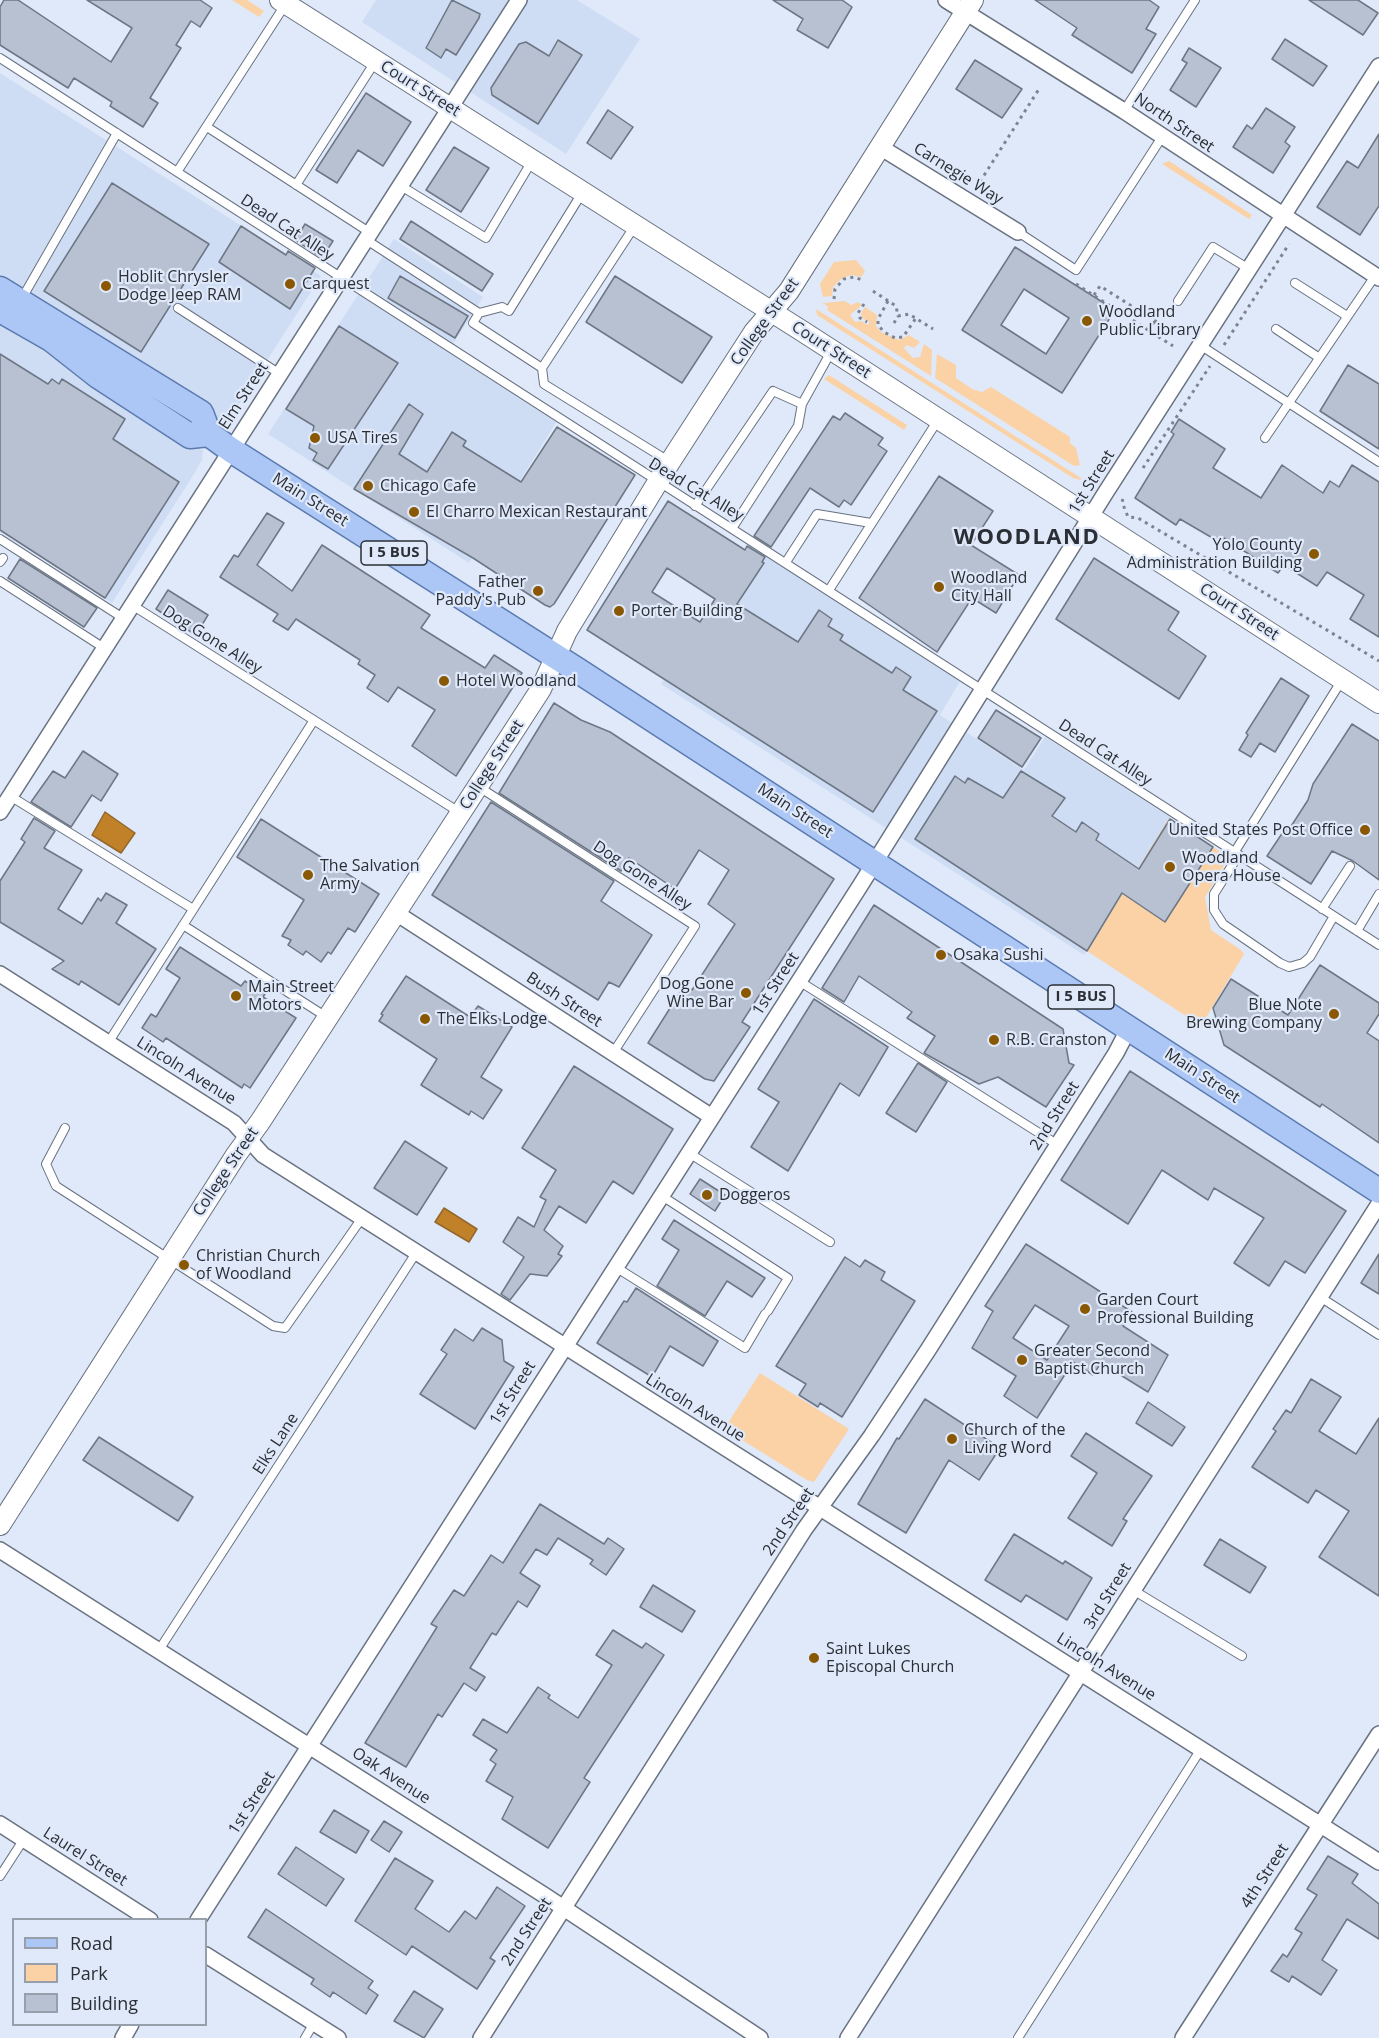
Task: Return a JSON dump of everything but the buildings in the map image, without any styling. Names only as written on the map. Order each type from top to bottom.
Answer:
[{"type":"main road","name":"Main Street","points":[[0,289],[10,306],[201,413],[209,434],[231,450],[556,656],[1379,1191]]},
{"type":"street","name":"Elm Street","points":[[4,802],[519,0]]},
{"type":"street","name":"North Street","points":[[946,0],[969,6],[1162,137],[1377,277]]},
{"type":"street","name":"Court Street","points":[[283,2],[1092,516],[1379,703]]},
{"type":"street","name":"College Street","points":[[0,1526],[170,1258],[546,681],[567,631],[670,462],[754,332],[789,291],[969,6]]},
{"type":"street","name":"1st Street","points":[[199,1918],[617,1268],[1379,66]]},
{"type":"street","name":"Carnegie Way","points":[[880,147],[1018,232]]},
{"type":"street","name":"Bush Street","points":[[396,913],[712,1117]]},
{"type":"street","name":"Lincoln Avenue","points":[[0,974],[234,1123],[263,1155],[1379,1862]]},
{"type":"street","name":"2nd Street","points":[[481,2038],[820,1508],[872,1435],[1058,1145],[1129,1029]]},
{"type":"street","name":"3rd Street","points":[[848,2038],[1379,1204]]},
{"type":"street","name":"Oak Avenue","points":[[0,1550],[564,1908],[760,2038]]},
{"type":"street","name":"4th Street","points":[[1183,2038],[1379,1734]]},
{"type":"street","name":"Laurel Street","points":[[0,1824],[147,1918]]},
{"type":"street","points":[[207,1955],[338,2038]]},
{"type":"lane","points":[[1124,111],[1195,0]]},
{"type":"lane","points":[[177,172],[283,2]]},
{"type":"lane","name":"Dead Cat Alley","points":[[0,58],[658,483],[733,527],[1236,854],[1357,931],[1378,940]]},
{"type":"lane","points":[[296,185],[375,60]]},
{"type":"lane","points":[[207,127],[296,185],[479,313]]},
{"type":"lane","points":[[10,306],[117,133]]},
{"type":"lane","points":[[1018,232],[1076,270],[1162,137]]},
{"type":"lane","points":[[401,186],[486,238],[533,160]]},
{"type":"lane","points":[[542,368],[473,323],[479,313],[502,307],[509,311],[583,192]]},
{"type":"lane","points":[[635,226],[542,368],[544,384],[670,462]]},
{"type":"lane","points":[[1178,301],[1213,247],[1249,269]]},
{"type":"lane","points":[[1265,438],[1318,357],[1377,277]]},
{"type":"lane","points":[[1295,283],[1347,316]]},
{"type":"lane","points":[[178,308],[280,374]]},
{"type":"lane","points":[[1276,329],[1318,357]]},
{"type":"lane","points":[[1200,345],[1379,462]]},
{"type":"lane","points":[[733,527],[798,426],[802,404],[832,350]]},
{"type":"lane","points":[[695,506],[773,391],[802,404]]},
{"type":"lane","points":[[829,590],[939,419]]},
{"type":"lane","points":[[786,562],[817,514],[871,524]]},
{"type":"lane","name":"Dog Gone Alley","points":[[0,539],[314,720],[460,813]]},
{"type":"lane","points":[[0,581],[104,648]]},
{"type":"lane","points":[[1334,916],[1310,957],[1297,967],[1288,967],[1223,924],[1214,910],[1214,894],[1343,679]]},
{"type":"lane","points":[[108,1043],[314,720]]},
{"type":"lane","name":"Dog Gone Alley","points":[[478,786],[695,926],[613,1053]]},
{"type":"lane","points":[[4,802],[90,846],[193,909]]},
{"type":"lane","points":[[1322,909],[1350,866]]},
{"type":"lane","points":[[1357,931],[1379,894]]},
{"type":"lane","points":[[183,925],[328,1018]]},
{"type":"lane","points":[[799,981],[1058,1145]]},
{"type":"lane","points":[[65,1128],[46,1164],[56,1186],[273,1326],[285,1328],[362,1218]]},
{"type":"lane","points":[[689,1153],[830,1242]]},
{"type":"lane","points":[[617,1268],[745,1347],[788,1278],[662,1196]]},
{"type":"lane","name":"Elks Lane","points":[[159,1650],[416,1253]]},
{"type":"lane","points":[[1320,1297],[1379,1335]]},
{"type":"lane","points":[[1133,1590],[1242,1656]]},
{"type":"lane","points":[[1018,2038],[1201,1749]]},
{"type":"lane","points":[[0,1876],[24,1839]]},
{"type":"lane","points":[[305,2038],[314,2023]]},
{"type":"path","points":[[1141,472],[1289,244]]},
{"type":"path","points":[[834,299],[835,289],[844,279],[854,277],[862,280]]},
{"type":"path","points":[[1094,295],[1100,286],[1171,331]]},
{"type":"path","points":[[873,291],[896,306],[898,316],[894,323]]},
{"type":"path","points":[[888,301],[878,319],[878,325],[884,332],[895,338],[903,337],[916,318]]},
{"type":"path","points":[[864,304],[858,313],[860,318],[867,322]]},
{"type":"path","points":[[898,316],[909,314],[933,329]]},
{"type":"path","points":[[1148,330],[1155,321]]},
{"type":"path","points":[[1128,492],[1122,502],[1128,517],[1138,518],[1379,661]]},
{"type":"shaded area","points":[[376,0],[577,0],[640,39],[566,154],[362,22]]},
{"type":"shaded area","points":[[0,73],[321,276],[231,417],[219,419],[213,416],[0,277]]},
{"type":"shaded area","points":[[394,239],[483,297],[448,352],[557,421],[469,563],[268,434]]},
{"type":"shaded area","points":[[0,321],[13,326],[203,451],[202,460],[194,474],[112,603],[0,532]]},
{"type":"shaded area","points":[[749,545],[962,678],[940,715],[1024,770],[1045,737],[1170,817],[1084,955],[661,684]]},
{"type":"shaded area","points":[[105,812],[135,833],[121,853],[92,835]]},
{"type":"shaded area","points":[[444,1208],[477,1229],[469,1242],[435,1222]]},
{"type":"green space","points":[[232,0],[247,0],[264,11],[259,17]]},
{"type":"green space","points":[[1169,161],[1252,215],[1249,219],[1162,164]]},
{"type":"green space","points":[[856,260],[865,271],[861,277],[851,275],[841,279],[833,287],[832,296],[823,297],[820,284],[834,262]]},
{"type":"green space","points":[[845,301],[851,305],[858,302],[862,305],[850,315],[855,322],[861,321],[868,325],[870,322],[862,318],[861,313],[865,307],[877,315],[876,326],[881,332],[899,340],[909,335],[920,342],[914,348],[906,345],[904,348],[913,358],[920,357],[924,344],[932,350],[931,376],[827,310],[828,307],[823,303]]},
{"type":"green space","points":[[816,309],[1081,480],[1073,478],[817,315]]},
{"type":"green space","points":[[937,354],[956,365],[956,378],[972,389],[982,392],[991,387],[1070,437],[1070,443],[1076,448],[1080,465],[1074,466],[935,378]]},
{"type":"green space","points":[[829,375],[907,425],[904,430],[824,379]]},
{"type":"green space","points":[[1169,818],[1222,853],[1226,862],[1205,897],[1211,930],[1244,954],[1201,1026],[1087,951]]},
{"type":"green space","points":[[760,1373],[849,1429],[814,1482],[807,1480],[724,1429]]},
{"type":"place","name":"Carquest","points":[[290,284]]},
{"type":"place","name":"Hoblit Chrysler Dodge Jeep RAM","points":[[106,286]]},
{"type":"place","name":"Woodland Public Library","points":[[1087,321]]},
{"type":"place","name":"USA Tires","points":[[315,438]]},
{"type":"place","name":"Chicago Cafe","points":[[368,486]]},
{"type":"place","name":"El Charro Mexican Restaurant","points":[[414,512]]},
{"type":"place","name":"Yolo County Administration Building","points":[[1314,554]]},
{"type":"place","name":"Woodland City Hall","points":[[939,587]]},
{"type":"place","name":"Father Paddy's Pub","points":[[538,591]]},
{"type":"place","name":"Porter Building","points":[[619,611]]},
{"type":"place","name":"Hotel Woodland","points":[[444,681]]},
{"type":"place","name":"United States Post Office","points":[[1365,830]]},
{"type":"place","name":"Woodland Opera House","points":[[1170,867]]},
{"type":"place","name":"The Salvation Army","points":[[308,875]]},
{"type":"place","name":"Osaka Sushi","points":[[941,955]]},
{"type":"place","name":"Dog Gone Wine Bar","points":[[746,993]]},
{"type":"place","name":"Main Street Motors","points":[[236,996]]},
{"type":"place","name":"Blue Note Brewing Company","points":[[1334,1014]]},
{"type":"place","name":"The Elks Lodge","points":[[425,1019]]},
{"type":"place","name":"R.B. Cranston","points":[[994,1040]]},
{"type":"place","name":"Doggeros","points":[[707,1195]]},
{"type":"place","name":"Christian Church of Woodland","points":[[184,1265]]},
{"type":"place","name":"Garden Court Professional Building","points":[[1085,1309]]},
{"type":"place","name":"Greater Second Baptist Church","points":[[1022,1360]]},
{"type":"place","name":"Church of the Living Word","points":[[952,1439]]},
{"type":"place","name":"Saint Lukes Episcopal Church","points":[[814,1658]]},
{"type":"district","name":"WOODLAND","points":[[1027,538]]}]
